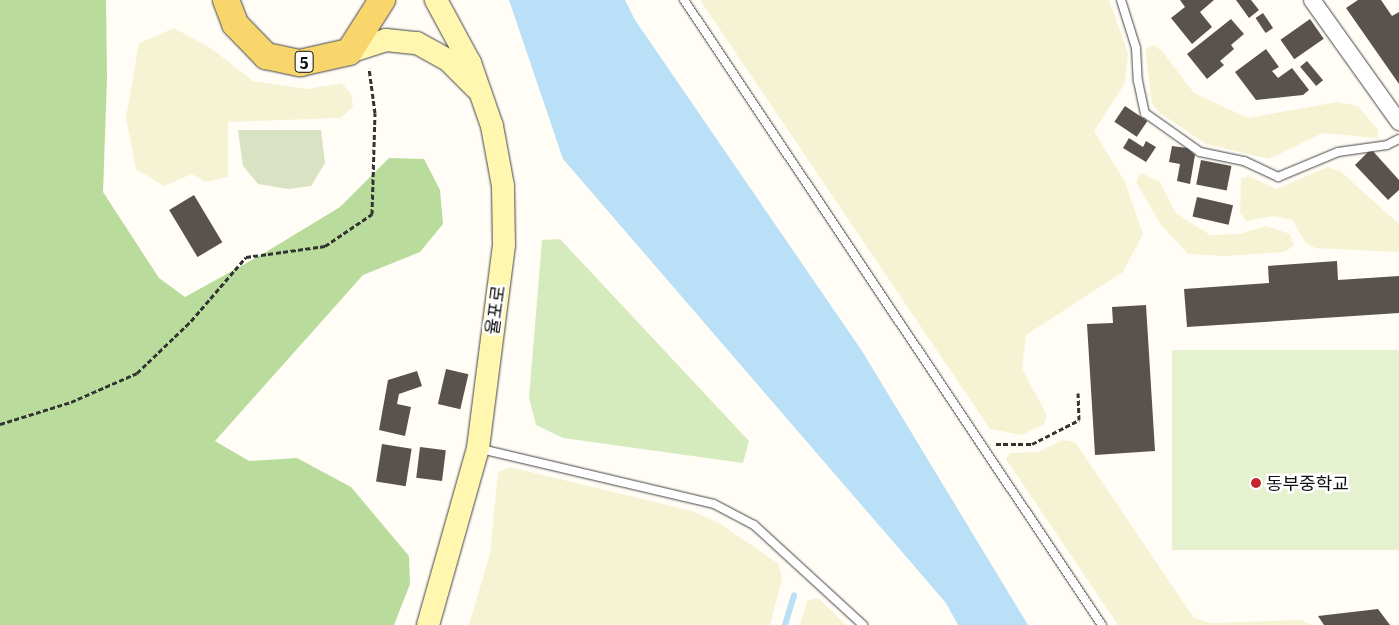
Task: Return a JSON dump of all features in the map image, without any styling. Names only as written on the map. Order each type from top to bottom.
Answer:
[{"type":"main road","name":"5","points":[[226,0],[235,24],[266,56],[300,63],[357,49]]},
{"type":"main road","points":[[357,49],[382,0]]},
{"type":"street","name":"율포로","points":[[428,625],[478,448],[504,245],[503,186],[492,126],[470,63],[436,0]]},
{"type":"street","points":[[1312,0],[1399,122]]},
{"type":"street","points":[[357,49],[386,40],[417,43],[449,61],[481,94]]},
{"type":"lane","points":[[684,0],[1102,625]]},
{"type":"lane","points":[[1121,0],[1136,48],[1138,81],[1145,113],[1200,152],[1244,161],[1278,177],[1338,152],[1386,145],[1399,139]]},
{"type":"lane","points":[[478,448],[714,504],[754,525],[863,625]]},
{"type":"path","points":[[0,424],[71,402],[137,373],[191,321],[246,257],[325,246],[372,214],[376,113],[357,49]]},
{"type":"path","points":[[981,445],[1032,444],[1079,420],[1078,393]]},
{"type":"shaded area","points":[[700,0],[1109,0],[1128,53],[1125,83],[1094,131],[1125,182],[1143,234],[1123,272],[1026,335],[1022,369],[1047,415],[1044,424],[1022,435],[990,429]]},
{"type":"shaded area","points":[[174,28],[212,49],[253,81],[307,89],[342,83],[351,94],[353,107],[341,118],[228,122],[228,177],[205,182],[192,174],[164,186],[136,169],[126,118],[139,43]]},
{"type":"shaded area","points":[[1153,45],[1162,51],[1194,93],[1248,118],[1337,102],[1358,106],[1378,130],[1377,138],[1323,133],[1269,159],[1206,144],[1160,113],[1152,104],[1145,49]]},
{"type":"shaded area","points":[[1328,167],[1340,171],[1399,224],[1399,252],[1315,248],[1306,243],[1292,220],[1274,216],[1246,221],[1240,213],[1241,179],[1249,176],[1276,189]]},
{"type":"shaded area","points":[[1141,173],[1159,181],[1176,213],[1210,235],[1239,234],[1266,226],[1290,234],[1294,246],[1284,252],[1225,256],[1188,254],[1161,225],[1136,182]]},
{"type":"shaded area","points":[[1063,440],[1075,442],[1194,618],[1211,623],[1301,620],[1312,625],[1118,625],[1006,459],[1010,453],[1038,452]]},
{"type":"shaded area","points":[[510,467],[692,511],[719,523],[779,564],[782,579],[770,625],[469,625],[490,554],[498,472]]},
{"type":"shaded area","points":[[818,598],[846,625],[800,625],[807,601]]},
{"type":"green space","points":[[0,0],[106,0],[107,78],[103,192],[159,278],[185,297],[261,255],[340,207],[389,158],[424,159],[440,190],[443,224],[420,252],[363,275],[215,441],[249,461],[297,458],[351,487],[409,556],[410,584],[394,625],[0,625]]},
{"type":"green space","points":[[238,130],[321,130],[325,163],[311,186],[288,189],[258,184],[243,166]]},
{"type":"green space","points":[[560,239],[749,441],[743,463],[563,438],[536,425],[529,398],[542,240]]},
{"type":"green space","points":[[1172,350],[1399,350],[1399,550],[1172,550]]},
{"type":"water","points":[[509,0],[625,0],[635,20],[862,351],[1028,625],[958,625],[946,603],[563,159]]},
{"type":"building","points":[[1180,0],[1214,0],[1200,12],[1212,27],[1192,44],[1171,18],[1185,7]]},
{"type":"building","points":[[1236,0],[1251,0],[1259,10],[1249,18]]},
{"type":"building","points":[[1358,0],[1381,0],[1392,16],[1399,12],[1399,84],[1346,8]]},
{"type":"building","points":[[1263,13],[1273,28],[1266,33],[1256,18]]},
{"type":"building","points":[[1231,19],[1244,34],[1231,45],[1234,49],[1220,61],[1224,65],[1207,79],[1187,54]]},
{"type":"building","points":[[1310,19],[1324,39],[1294,59],[1281,40]]},
{"type":"building","points":[[1266,49],[1279,67],[1272,71],[1278,78],[1292,68],[1309,90],[1303,95],[1256,100],[1235,72]]},
{"type":"building","points":[[1307,61],[1323,80],[1316,86],[1300,67]]},
{"type":"building","points":[[1125,106],[1147,121],[1137,137],[1114,122]]},
{"type":"building","points":[[1129,138],[1143,147],[1146,141],[1156,147],[1146,162],[1123,148]]},
{"type":"building","points":[[1172,146],[1187,148],[1195,155],[1190,184],[1177,181],[1180,164],[1169,162]]},
{"type":"building","points":[[1371,149],[1399,180],[1399,190],[1388,200],[1355,165]]},
{"type":"building","points":[[1201,160],[1231,166],[1227,190],[1196,185]]},
{"type":"building","points":[[194,195],[222,242],[197,257],[169,210]]},
{"type":"building","points":[[1197,197],[1233,205],[1229,225],[1193,216]]},
{"type":"building","points":[[1337,261],[1338,280],[1399,276],[1399,313],[1187,327],[1184,289],[1269,283],[1268,266]]},
{"type":"building","points":[[1146,305],[1155,451],[1095,455],[1087,324],[1113,323],[1112,307]]},
{"type":"building","points":[[446,369],[468,374],[460,409],[438,404]]},
{"type":"building","points":[[417,371],[422,386],[399,394],[397,404],[411,407],[405,436],[379,430],[388,380]]},
{"type":"building","points":[[382,444],[412,449],[406,486],[376,482]]},
{"type":"building","points":[[420,447],[446,450],[442,481],[416,478]]},
{"type":"building","points":[[1378,609],[1390,625],[1324,625],[1318,616]]},
{"type":"waterway","points":[[785,625],[794,595]]},
{"type":"place","name":"동부중학교","points":[[1256,483]]}]
